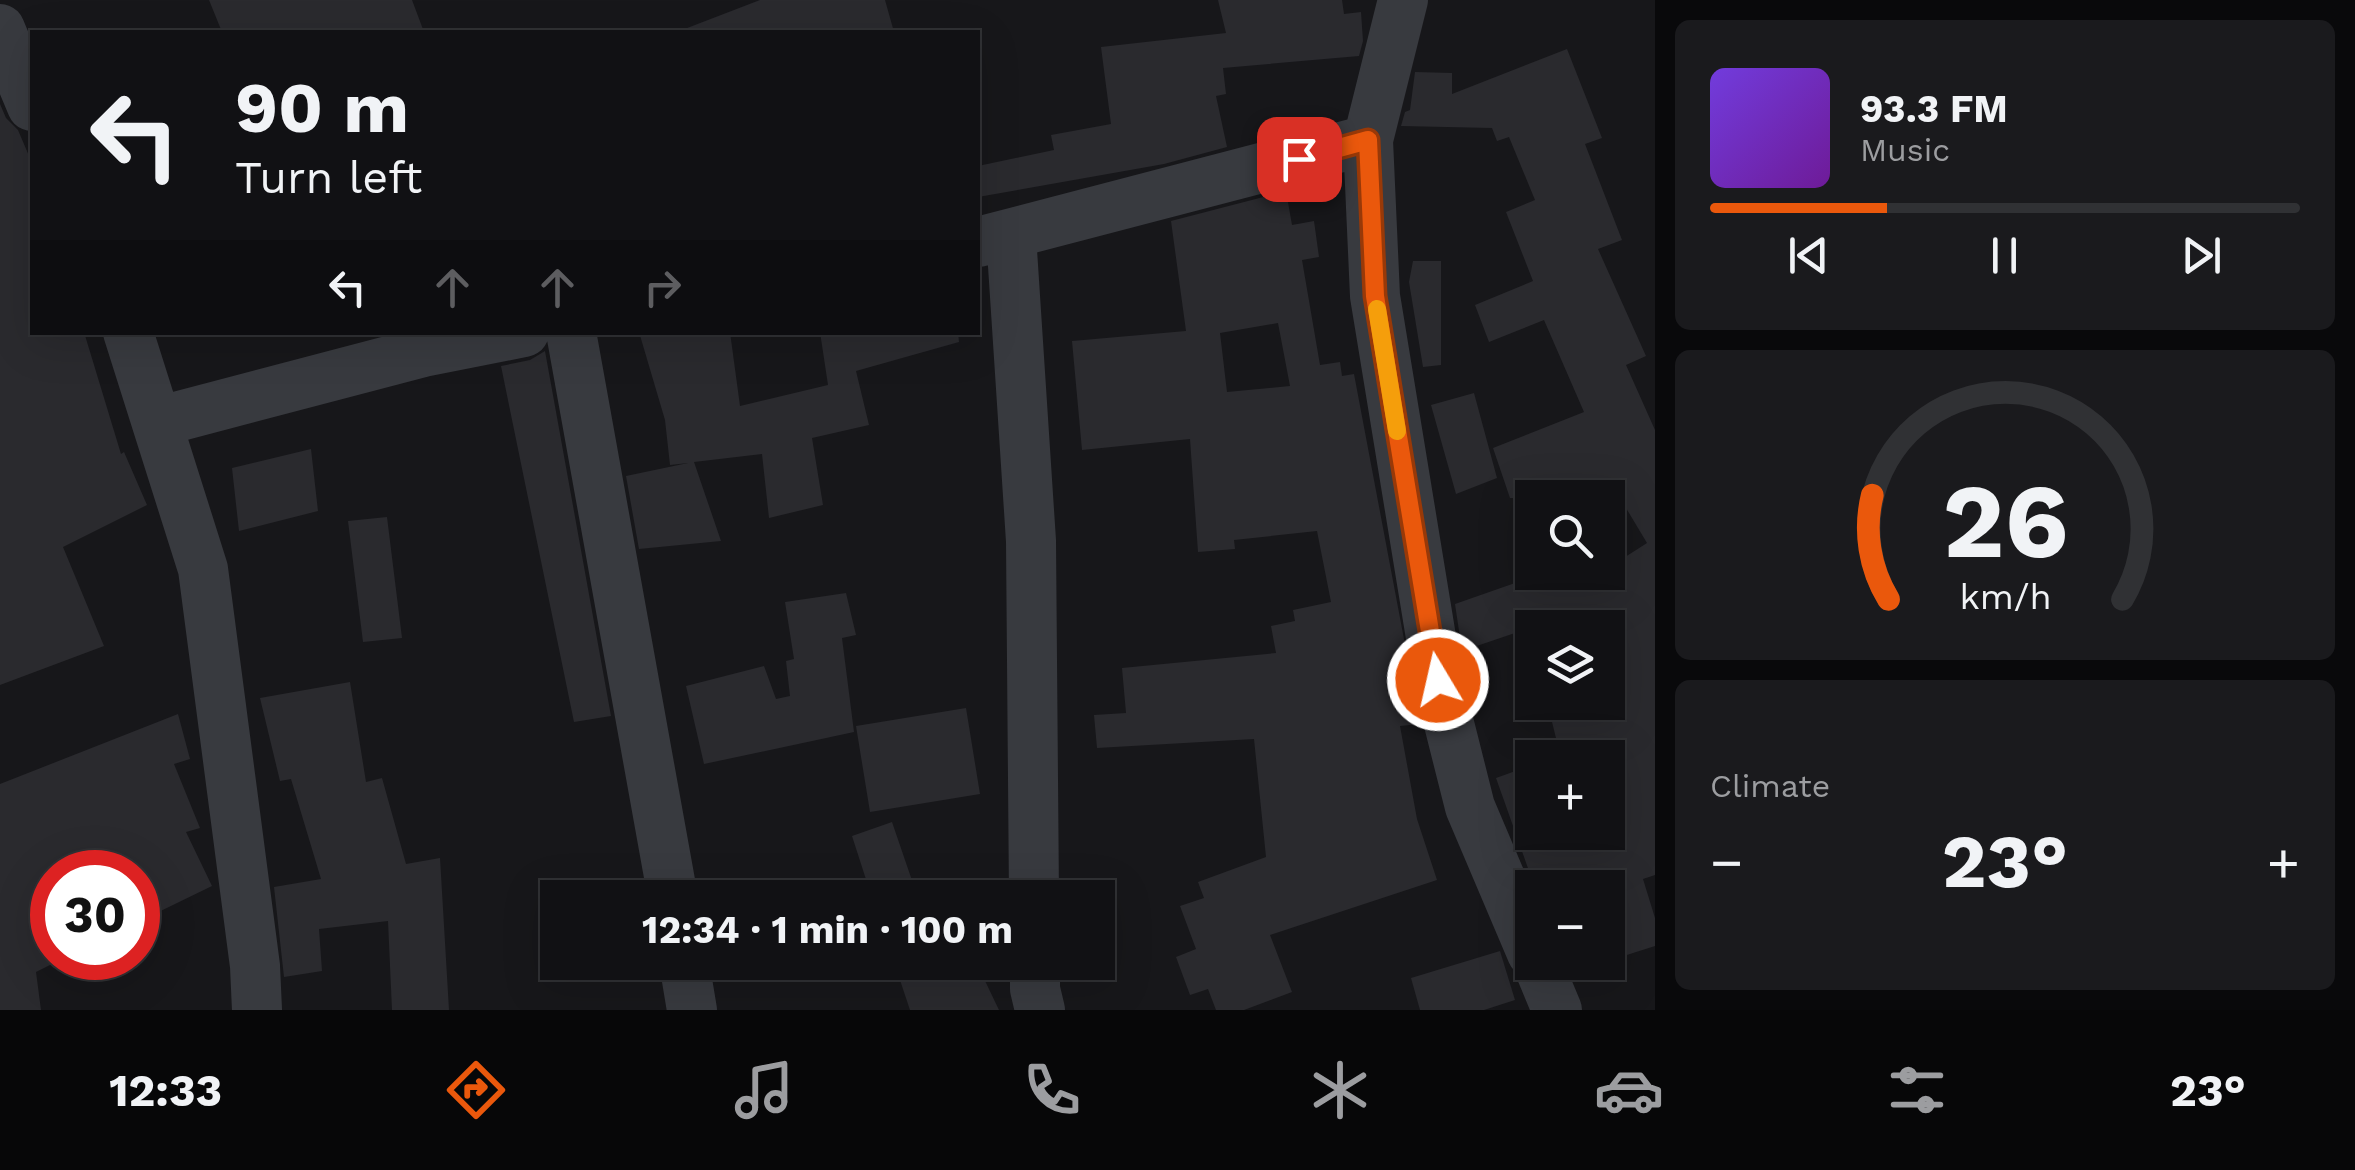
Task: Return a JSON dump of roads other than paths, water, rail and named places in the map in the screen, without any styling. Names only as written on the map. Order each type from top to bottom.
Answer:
[{"type":"street","points":[[1403,0],[1368,140],[1375,296],[1438,680],[1470,808],[1515,913]]},
{"type":"street","points":[[0,29],[30,101]]},
{"type":"street","points":[[1034,880],[1032,541],[994,238],[1368,140]]},
{"type":"street","points":[[129,335],[203,569],[258,1010]]},
{"type":"street","points":[[157,422],[423,352],[509,335]]},
{"type":"street","points":[[572,335],[670,880]]},
{"type":"street","points":[[687,980],[692,1010]]},
{"type":"street","points":[[1035,980],[1040,1010]]},
{"type":"street","points":[[1544,980],[1557,1010]]}]
